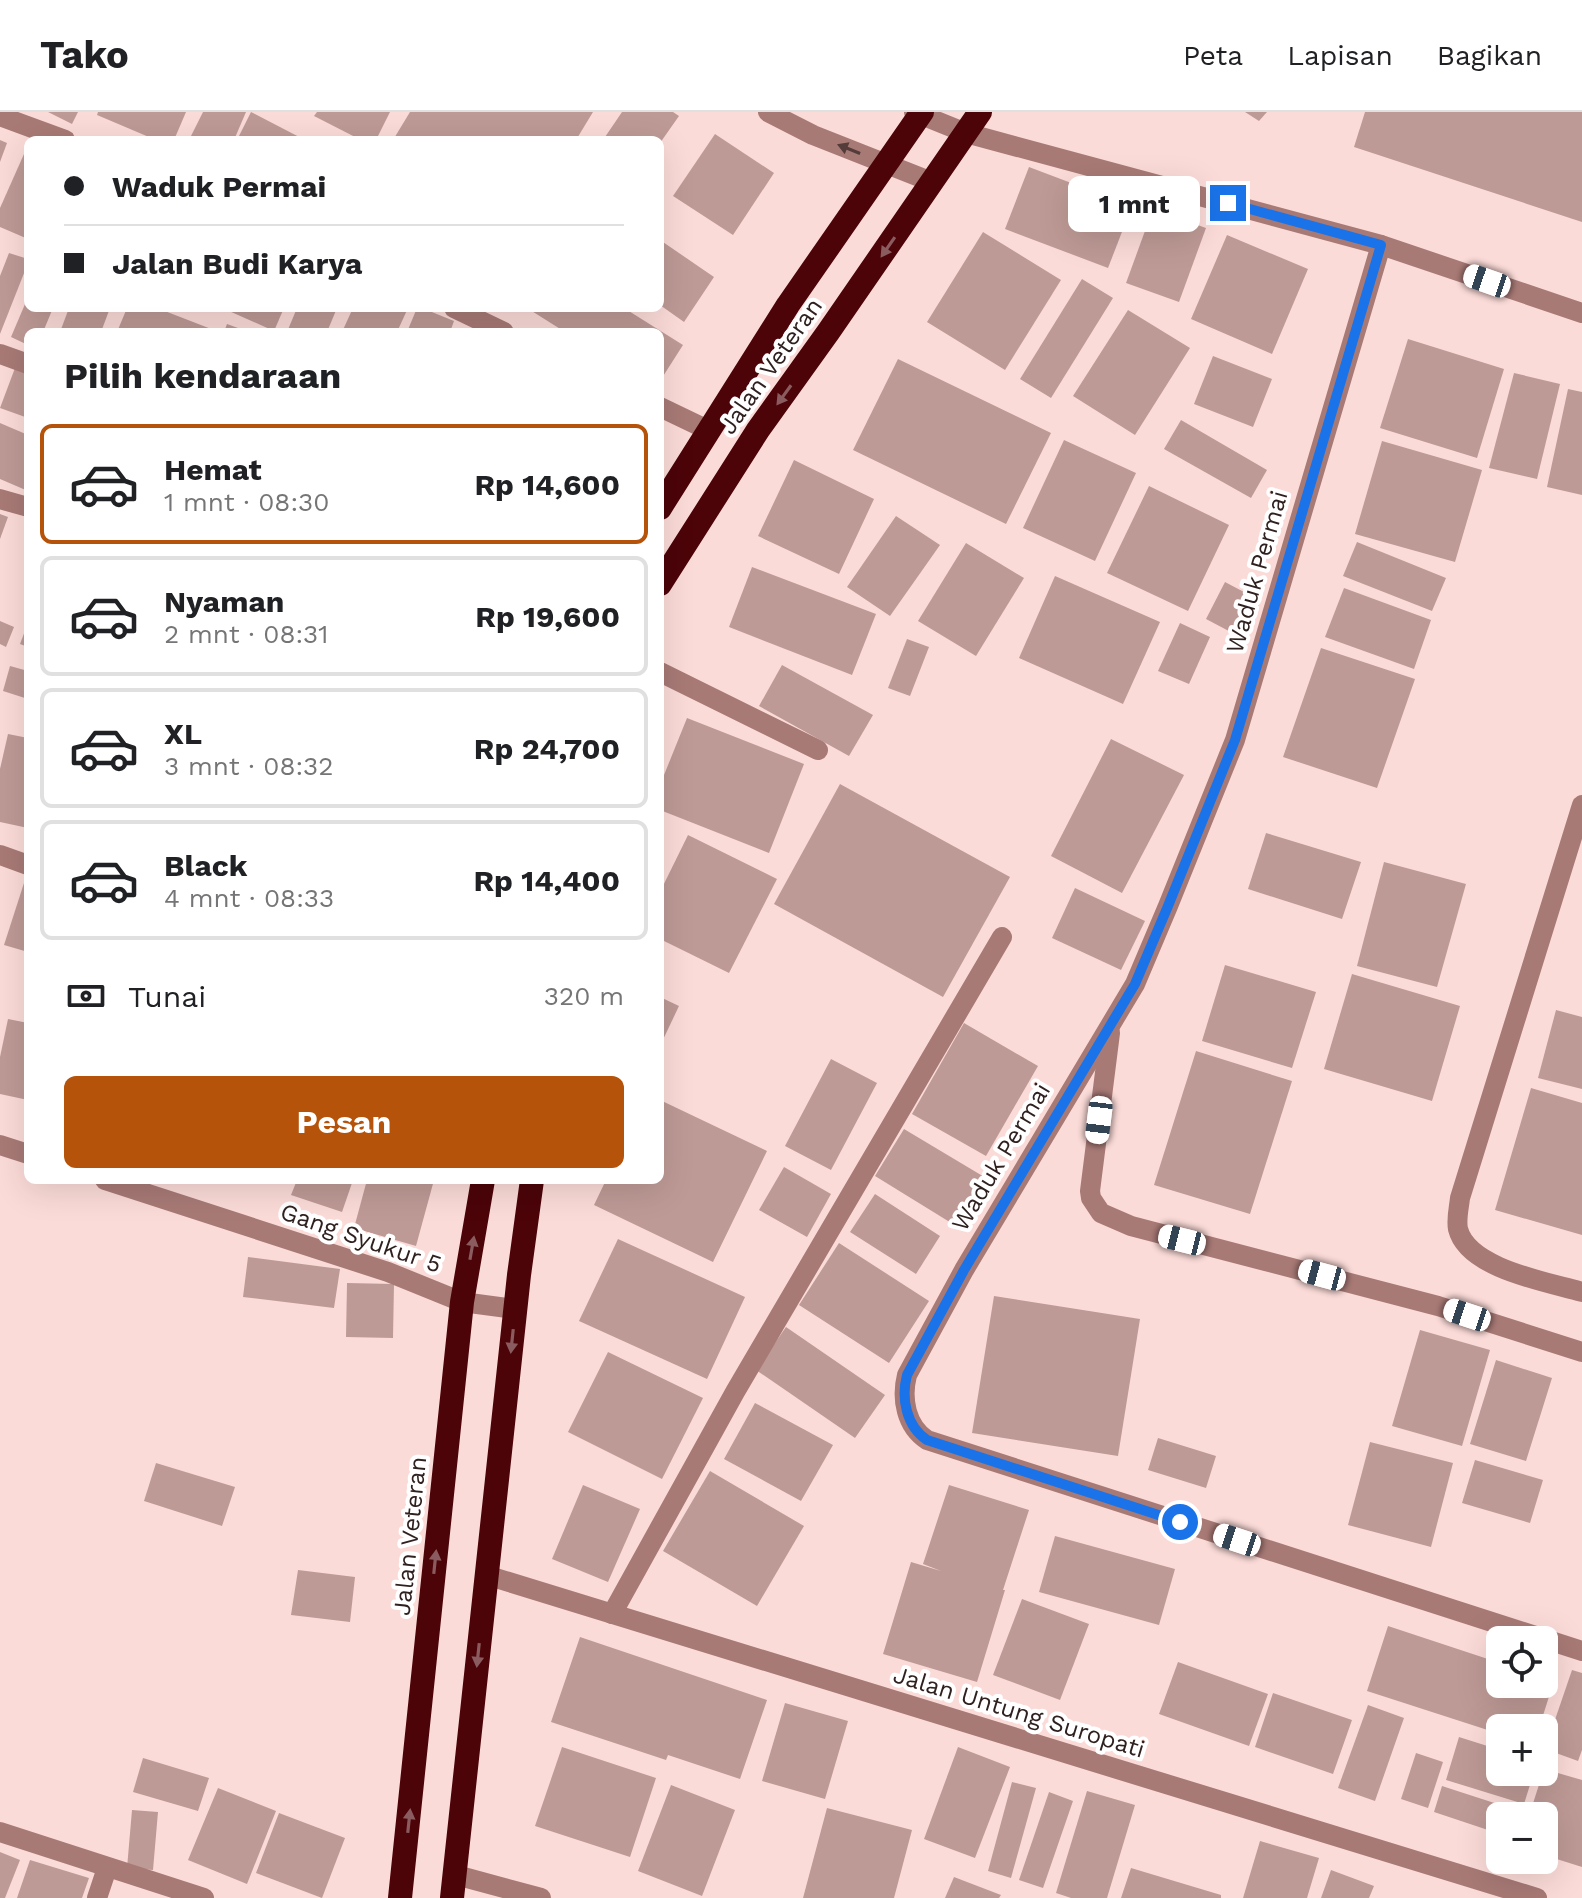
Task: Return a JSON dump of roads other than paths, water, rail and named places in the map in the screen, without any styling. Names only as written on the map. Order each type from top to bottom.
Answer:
[{"type":"highway","name":"Jalan Veteran","points":[[664,578],[758,430],[980,112]]},
{"type":"highway","name":"Jalan Veteran","points":[[664,502],[788,305],[919,113]]},
{"type":"highway","name":"Jalan Veteran","points":[[400,1898],[462,1302],[482,1184]]},
{"type":"highway","points":[[454,1886],[515,1309],[531,1184]]},
{"type":"street","points":[[768,112],[813,135],[932,182]]},
{"type":"street","points":[[919,113],[966,133],[1381,245],[1582,313]]},
{"type":"street","points":[[0,116],[54,136]]},
{"type":"street","name":"Waduk Permai","points":[[1381,245],[1235,740],[1135,984],[964,1270],[907,1375],[904,1389],[906,1407],[914,1429],[927,1440],[1582,1651]]},
{"type":"street","points":[[462,312],[496,328]]},
{"type":"street","points":[[0,354],[24,363]]},
{"type":"street","points":[[664,409],[710,431]]},
{"type":"street","points":[[0,499],[24,506]]},
{"type":"street","points":[[664,674],[818,750]]},
{"type":"street","points":[[1582,805],[1460,1198],[1457,1221],[1463,1242],[1478,1256],[1499,1268],[1582,1292]]},
{"type":"street","points":[[0,855],[24,864]]},
{"type":"street","points":[[612,1614],[735,1392],[1002,937]]},
{"type":"street","points":[[1111,1025],[1090,1191],[1091,1198],[1106,1217],[1156,1233],[1438,1306],[1582,1352]]},
{"type":"street","points":[[0,1145],[24,1153]]},
{"type":"street","name":"Gang Syukur 5","points":[[117,1184],[388,1272],[462,1302],[515,1309]]},
{"type":"street","name":"Jalan Untung Suropati","points":[[486,1575],[1537,1898]]},
{"type":"street","points":[[0,1832],[204,1898]]},
{"type":"street","points":[[97,1898],[107,1868]]},
{"type":"street","points":[[454,1886],[541,1898]]}]
